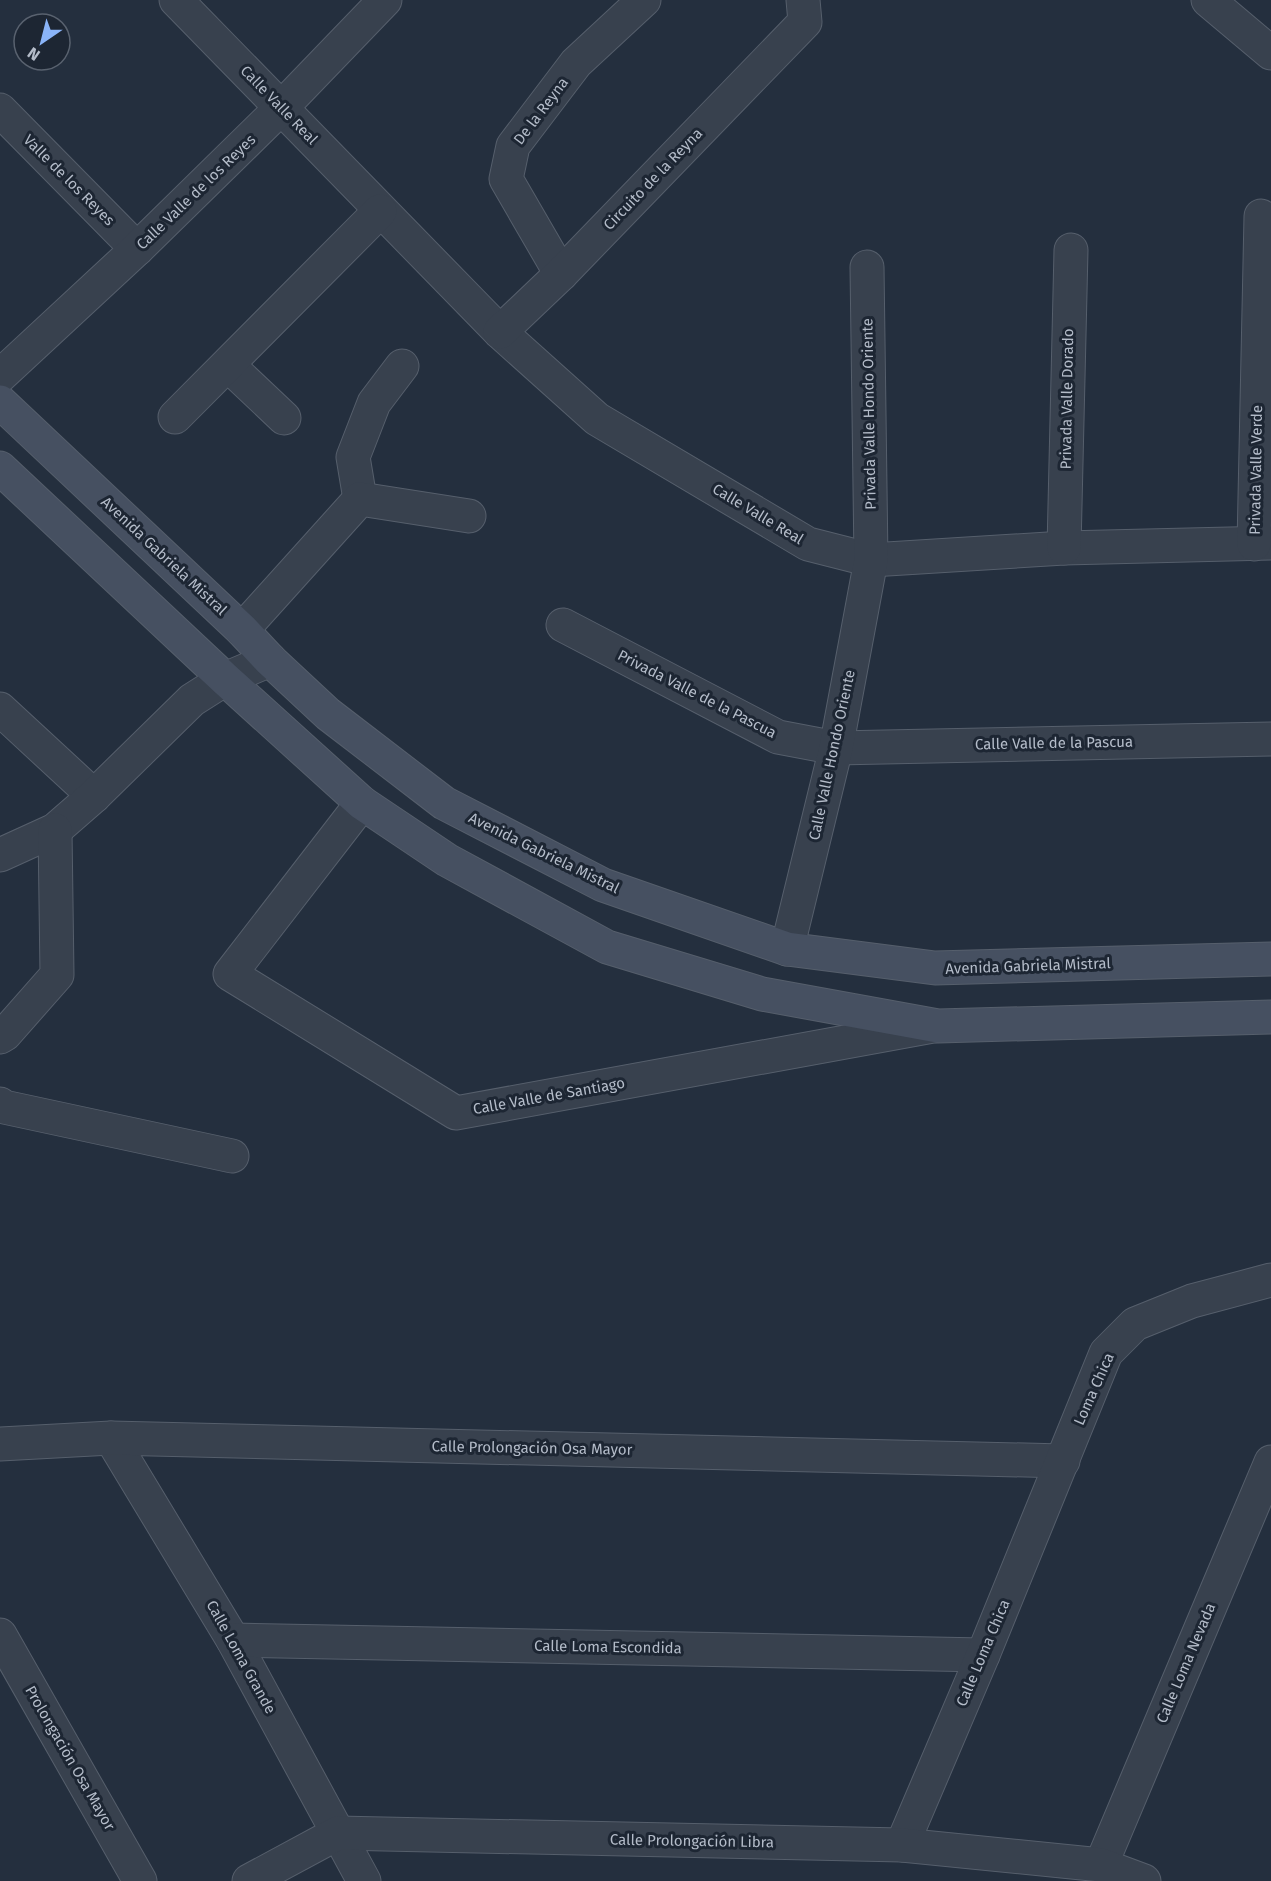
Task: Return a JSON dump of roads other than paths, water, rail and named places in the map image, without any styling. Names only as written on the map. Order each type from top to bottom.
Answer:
[{"type":"main road","name":"Avenida Gabriela Mistral","points":[[0,402],[328,714],[444,803],[603,885],[787,949],[935,968],[1271,959]]},
{"type":"main road","points":[[0,468],[225,679],[362,802],[447,860],[607,947],[762,994],[938,1026],[1271,1017]]},
{"type":"street","name":"Calle Valle Real","points":[[176,0],[500,332],[597,419],[808,544],[871,560],[1064,548],[1263,543]]},
{"type":"street","name":"Calle Valle de los Reyes","points":[[0,376],[137,249],[282,107],[385,0]]},
{"type":"street","name":"De la Reyna","points":[[561,273],[506,179],[513,146],[576,63],[644,0]]},
{"type":"street","points":[[1208,0],[1271,53]]},
{"type":"street","name":"Circuito de la Reyna","points":[[500,332],[561,273],[804,11]]},
{"type":"street","name":"Valle de los Reyes","points":[[0,110],[137,249]]},
{"type":"street","points":[[175,417],[380,211]]},
{"type":"street","name":"Privada Valle Verde","points":[[1261,216],[1263,543]]},
{"type":"street","name":"Privada Valle Dorado","points":[[1064,548],[1071,250]]},
{"type":"street","name":"Privada Valle Hondo Oriente","points":[[867,267],[871,560]]},
{"type":"street","points":[[228,365],[284,418]]},
{"type":"street","points":[[360,499],[353,457],[374,403],[402,366]]},
{"type":"street","points":[[360,499],[469,516]]},
{"type":"street","points":[[242,630],[360,499]]},
{"type":"street","name":"Calle Valle Hondo Oriente","points":[[787,949],[836,748],[871,560]]},
{"type":"street","name":"Privada Valle de la Pascua","points":[[563,625],[778,737],[836,748]]},
{"type":"street","points":[[0,855],[55,830],[94,796],[192,700],[225,679],[270,660]]},
{"type":"street","points":[[0,709],[94,796]]},
{"type":"street","name":"Calle Valle de la Pascua","points":[[836,748],[1271,739]]},
{"type":"street","name":"Calle Valle de Santiago","points":[[362,802],[230,974],[456,1113],[938,1026]]},
{"type":"street","points":[[0,1037],[57,975],[55,830]]},
{"type":"street","points":[[0,1104],[232,1156]]},
{"type":"street","name":"Loma Chica","points":[[1063,1461],[1106,1353],[1135,1324],[1192,1301],[1271,1280]]},
{"type":"street","name":"Calle Prolongación Osa Mayor","points":[[0,1444],[111,1438],[1063,1461]]},
{"type":"street","name":"Calle Loma Grande","points":[[111,1438],[233,1640],[364,1881]]},
{"type":"street","name":"Calle Loma Chica","points":[[902,1845],[1063,1461]]},
{"type":"street","name":"Calle Loma Nevada","points":[[1101,1865],[1271,1461]]},
{"type":"street","name":"Prolongación Osa Mayor","points":[[0,1635],[140,1881]]},
{"type":"street","name":"Calle Loma Escondida","points":[[233,1640],[983,1655]]},
{"type":"street","name":"Calle Prolongación Libra","points":[[249,1881],[338,1833],[902,1845],[1101,1865],[1144,1881]]}]
